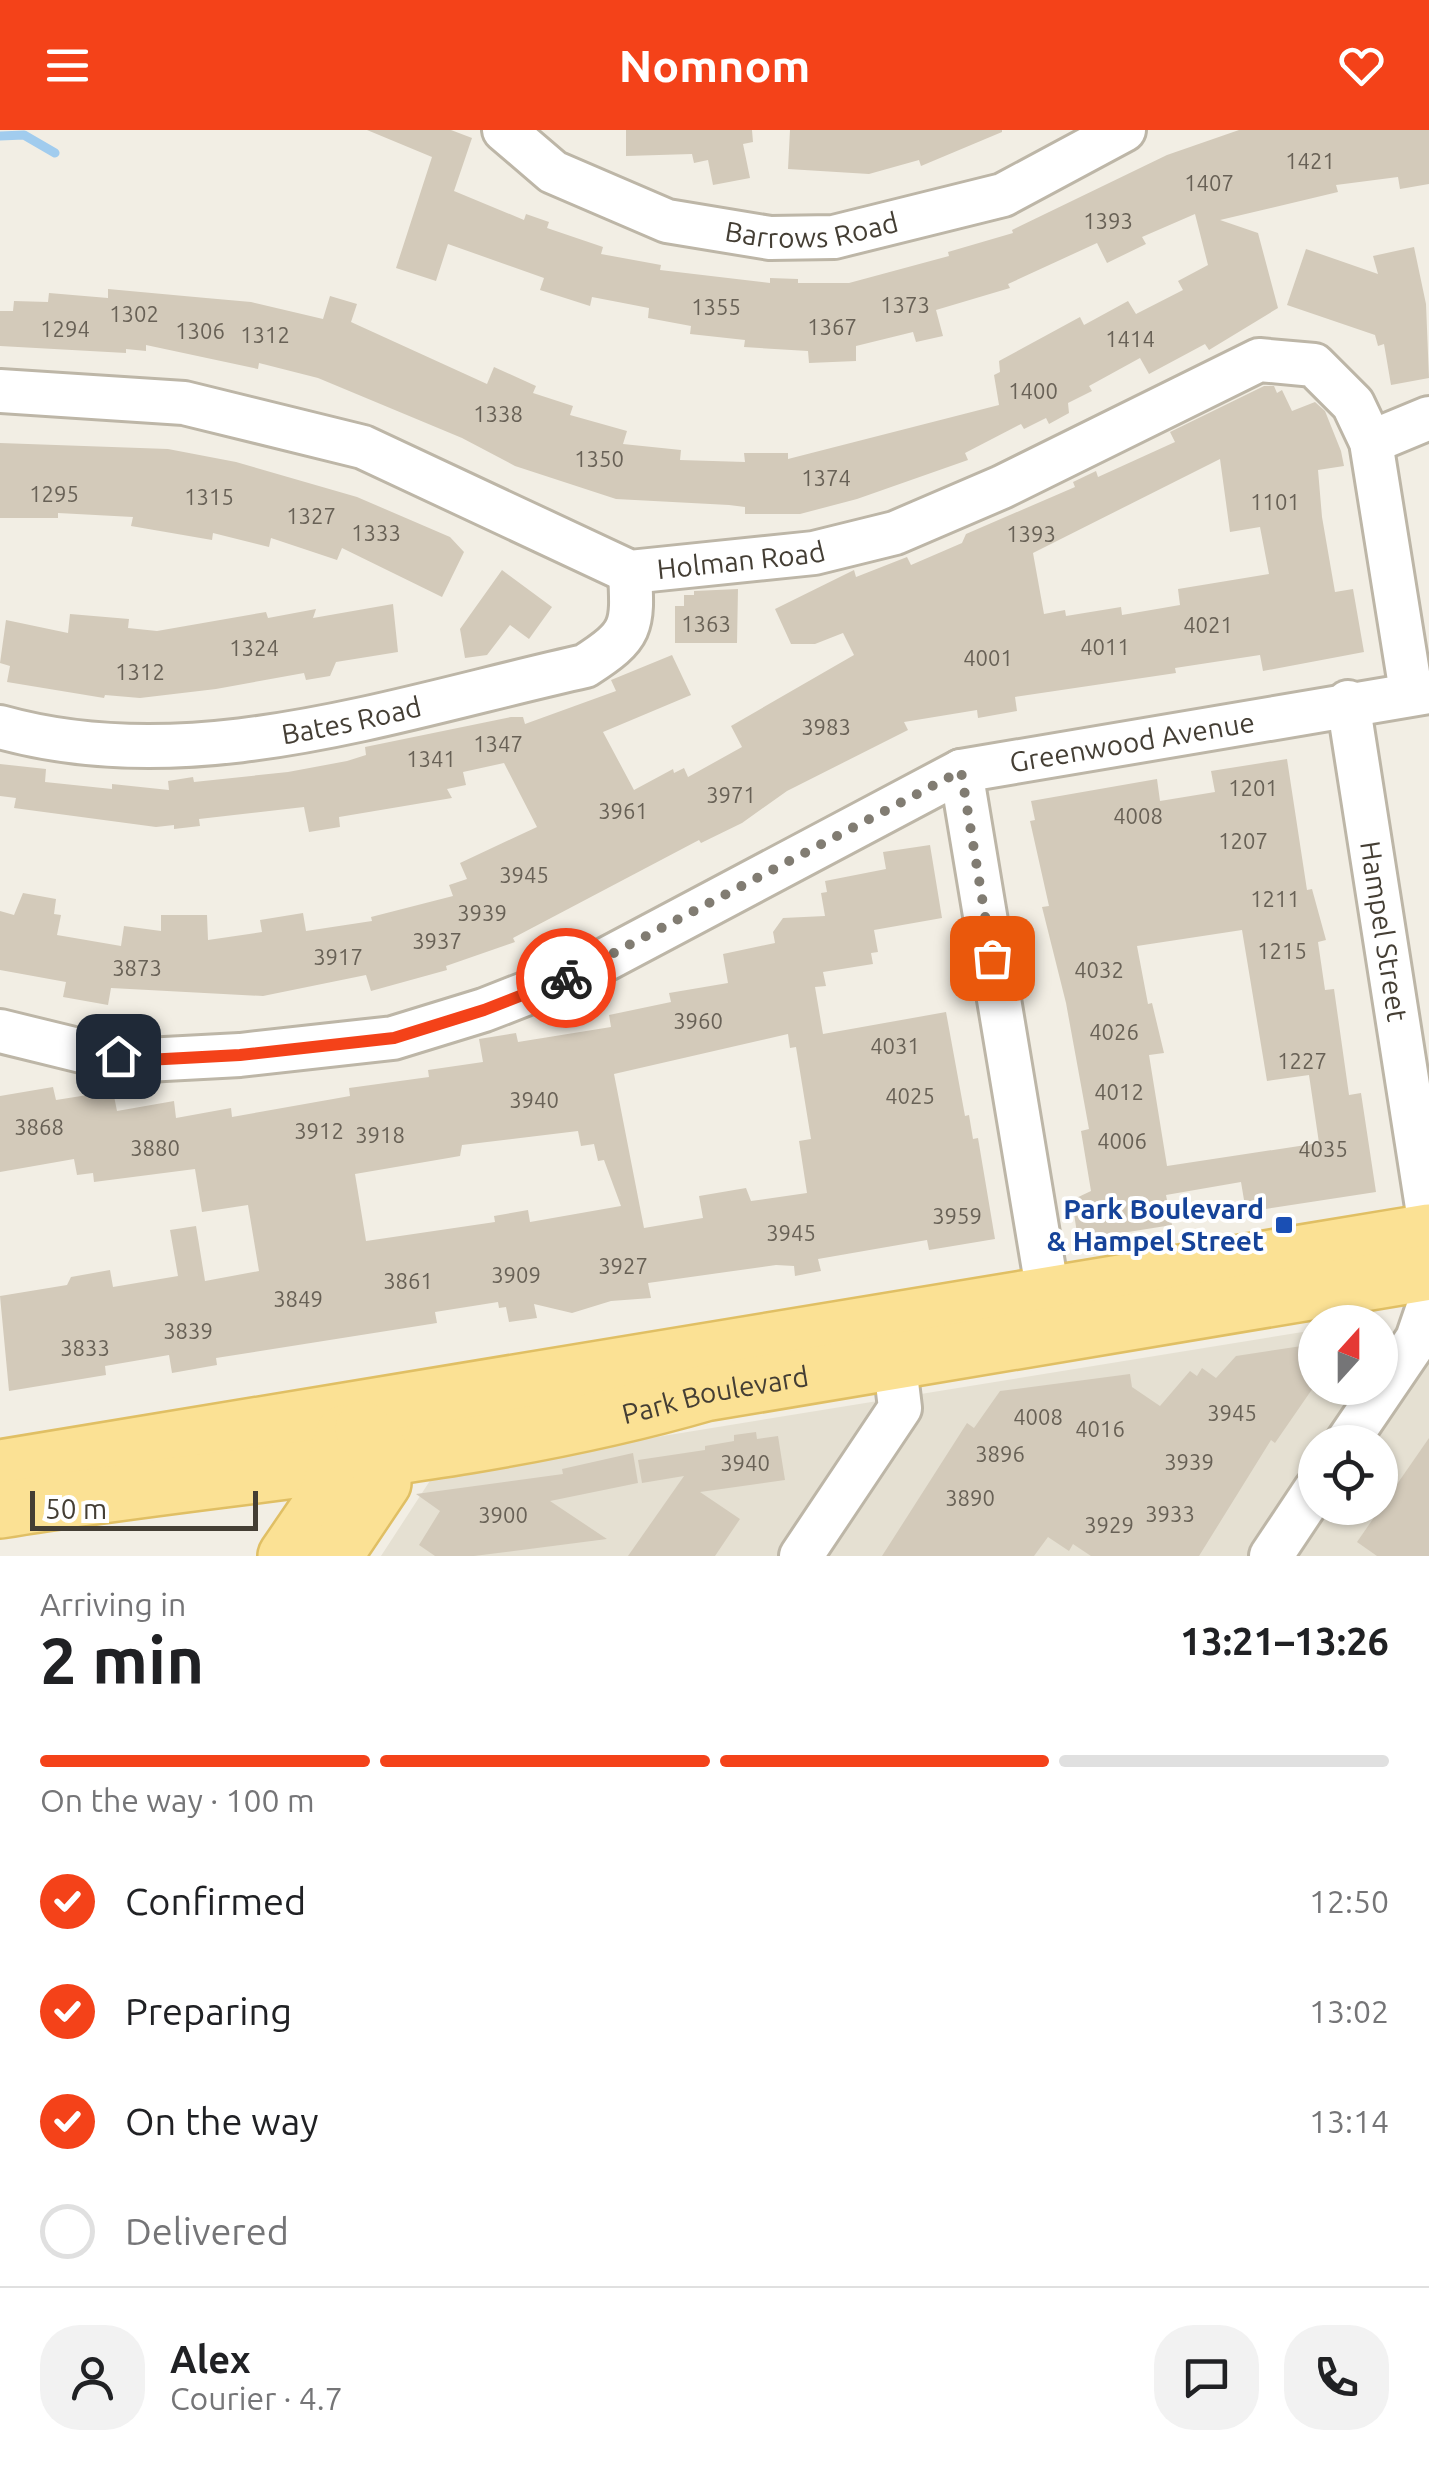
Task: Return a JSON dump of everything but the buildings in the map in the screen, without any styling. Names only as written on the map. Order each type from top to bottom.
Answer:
[{"type":"main road","name":"Park Boulevard","points":[[1052,1315],[1429,1232]]},
{"type":"main road","name":"Park Boulevard","points":[[0,1510],[211,1479],[357,1443],[893,1341],[1052,1315],[1429,1272]]},
{"type":"main road","name":"Park Boulevard","points":[[0,1468],[357,1443]]},
{"type":"main road","points":[[286,1556],[330,1493],[357,1443],[384,1483],[334,1556]]},
{"type":"main road","points":[[211,1479],[256,1507],[276,1537],[278,1556]]},
{"type":"street","name":"Barrows Road","points":[[504,130],[554,172],[668,221],[770,238],[834,237],[1003,195],[1124,130]]},
{"type":"street","name":"Holman Road","points":[[0,391],[184,403],[346,442],[630,572],[814,553],[894,533],[1002,487],[1259,360],[1314,365],[1353,404],[1370,442]]},
{"type":"street","points":[[1420,692],[1370,442],[1429,418]]},
{"type":"street","name":"Bates Road","points":[[0,727],[44,740],[108,748],[189,746],[282,734],[585,666],[620,644],[632,614],[630,572]]},
{"type":"street","name":"Greenwood Avenue","points":[[0,1030],[90,1052],[146,1060],[240,1055],[394,1038],[484,1010],[584,972],[961,771],[1420,692]]},
{"type":"street","name":"Hampel Street","points":[[1348,702],[1429,1220]]},
{"type":"street","points":[[961,771],[1052,1315]]},
{"type":"street","points":[[1359,1425],[1417,1339],[1429,1304]]},
{"type":"street","points":[[801,1556],[900,1408],[893,1341]]},
{"type":"street","points":[[1271,1556],[1298,1516]]},
{"type":"shaded area","points":[[1398,1332],[1429,1335],[1429,1556],[381,1556],[435,1473],[1298,1333],[1298,1405],[1398,1405]]},
{"type":"waterway","points":[[0,136],[24,135],[55,153]]},
{"type":"way so far","points":[[566,978],[584,972],[961,771],[992,958]]},
{"type":"place","name":"Park Boulevard & Hampel Street","points":[[1284,1225]]},
{"type":"route","points":[[118,1056],[146,1060],[240,1055],[394,1038],[484,1010],[566,978]]}]
